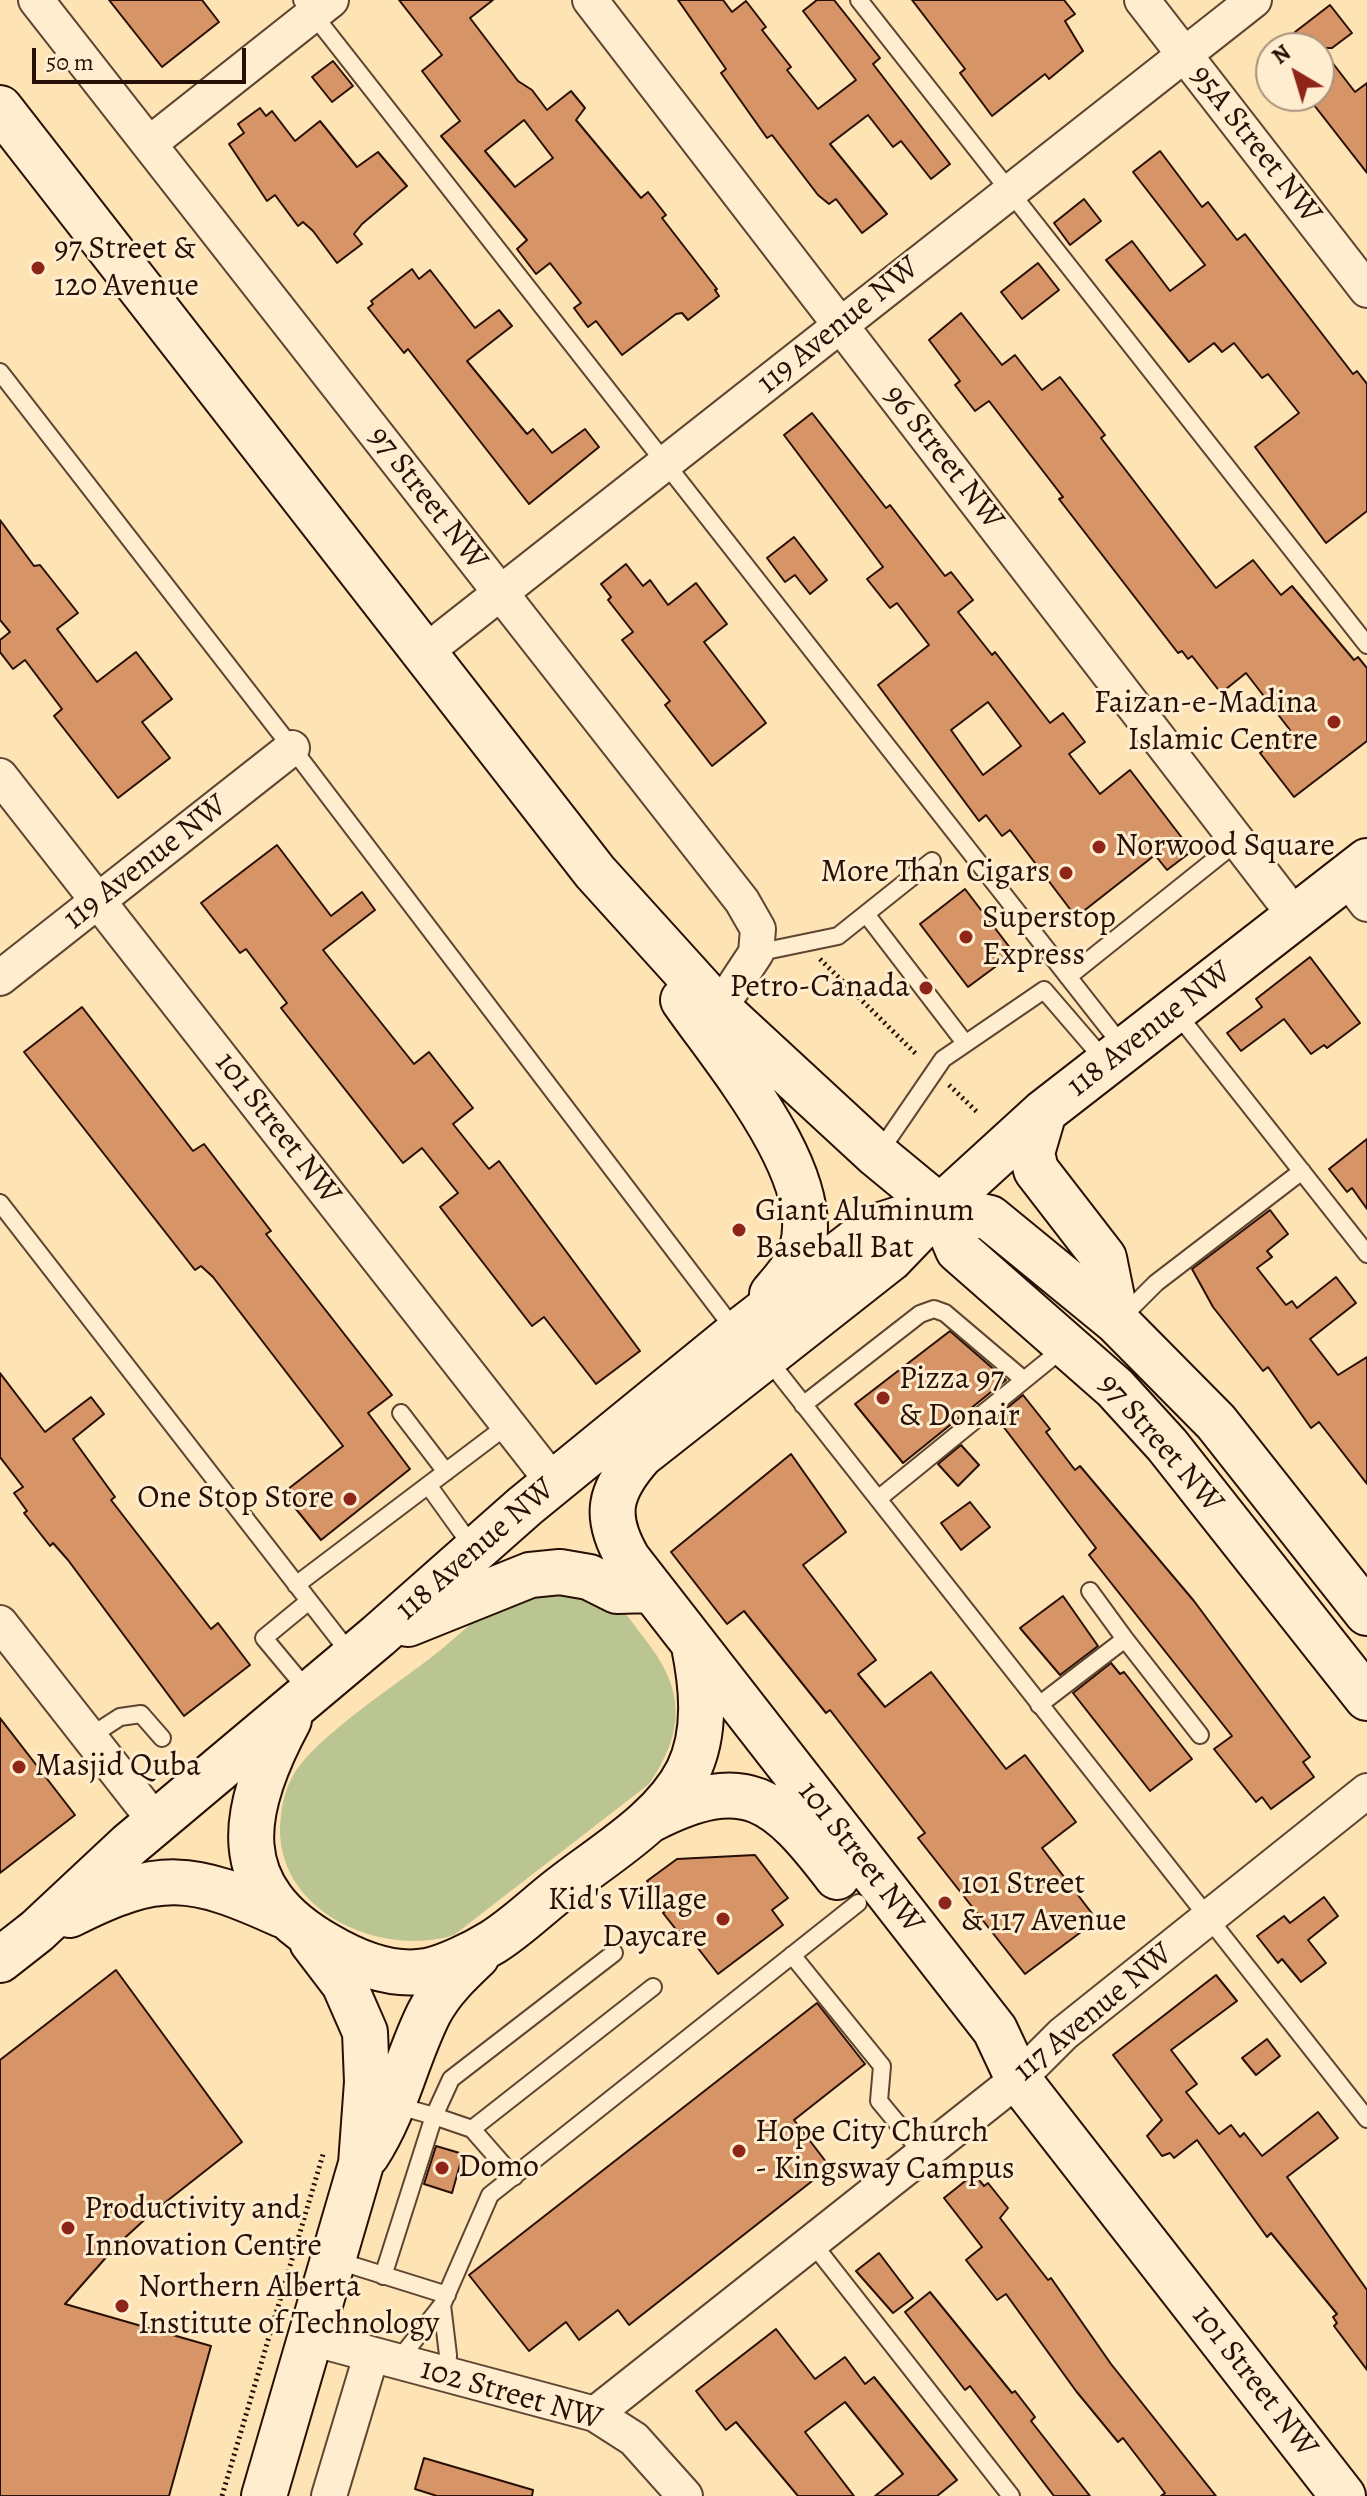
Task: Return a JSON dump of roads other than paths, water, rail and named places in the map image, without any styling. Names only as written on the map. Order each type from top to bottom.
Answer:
[{"type":"main road","name":"97 Street NW","points":[[0,108],[595,872],[719,1009],[877,1155],[940,1207],[990,1218],[1117,1322],[1216,1422],[1367,1613]]},
{"type":"main road","points":[[595,872],[785,1150],[798,1181],[804,1205],[803,1246],[751,1344]]},
{"type":"main road","name":"118 Avenue NW","points":[[652,1590],[615,1536],[612,1511],[619,1480],[751,1344],[874,1227],[940,1207],[1044,1112],[1175,1010],[1296,917],[1360,881]]},
{"type":"main road","points":[[1044,1112],[1032,1153],[1036,1170],[1104,1258],[1117,1322]]},
{"type":"main road","name":"97 Street NW","points":[[940,1207],[958,1250],[1115,1388],[1167,1445],[1367,1698]]},
{"type":"main road","name":"118 Avenue NW","points":[[0,1960],[37,1931],[81,1886],[554,1483],[751,1344]]},
{"type":"main road","points":[[365,1646],[530,1575],[560,1572],[589,1577],[617,1591],[652,1590]]},
{"type":"main road","name":"101 Street NW","points":[[652,1590],[995,2030],[1018,2079],[1343,2496]]},
{"type":"main road","points":[[344,2152],[414,2111],[430,2012],[450,1981],[493,1942],[643,1824],[671,1797],[688,1770],[697,1744],[701,1683],[693,1643]]},
{"type":"main road","points":[[264,2496],[333,2259],[344,2152],[367,2082],[365,2032],[353,1999],[334,1966],[292,1923],[261,1880],[252,1852],[250,1824],[256,1792],[266,1763],[304,1698]]},
{"type":"main road","name":"101 Street NW","points":[[643,1824],[709,1795],[738,1794],[778,1811],[801,1830],[972,2048],[1018,2079]]},
{"type":"main road","points":[[156,1822],[183,1862],[238,1895]]},
{"type":"main road","name":"118 Avenue NW","points":[[37,1931],[96,1901],[151,1882],[202,1884],[238,1895],[347,1957],[404,1972],[428,1971],[493,1942]]},
{"type":"street","name":"97 Street NW","points":[[36,0],[742,901],[758,929],[756,953]]},
{"type":"street","name":"96 Street NW","points":[[590,0],[1296,917]]},
{"type":"street","name":"95A Street NW","points":[[1142,0],[1367,290]]},
{"type":"street","name":"119 Avenue NW","points":[[424,653],[667,463],[834,317],[1009,192],[1254,0]]},
{"type":"street","points":[[149,144],[315,5]]},
{"type":"street","name":"119 Avenue NW","points":[[0,978],[292,748]]},
{"type":"street","name":"101 Street NW","points":[[0,776],[554,1483]]},
{"type":"street","points":[[719,1009],[756,953]]},
{"type":"street","points":[[0,1623],[156,1822]]},
{"type":"street","name":"117 Avenue NW","points":[[595,2414],[810,2240],[1018,2079],[1063,2034],[1367,1791]]},
{"type":"street","name":"102 Street NW","points":[[311,2338],[595,2414],[634,2439],[685,2496]]},
{"type":"street","points":[[329,2496],[384,2359]]},
{"type":"lane","points":[[859,0],[1367,645]]},
{"type":"lane","points":[[315,5],[1068,977],[1116,1056]]},
{"type":"lane","points":[[0,372],[751,1344],[878,1499],[1367,2119]]},
{"type":"lane","points":[[1068,977],[1238,841]]},
{"type":"lane","points":[[756,953],[806,940],[838,936],[932,861]]},
{"type":"lane","points":[[866,914],[965,1043]]},
{"type":"lane","points":[[877,1155],[943,1059],[1044,990],[1116,1056]]},
{"type":"lane","points":[[1175,1010],[1367,1254]]},
{"type":"lane","points":[[1117,1322],[1156,1283],[1302,1171]]},
{"type":"lane","points":[[0,1203],[309,1601],[365,1646]]},
{"type":"lane","points":[[803,1405],[920,1314],[934,1309],[945,1313],[1024,1380]]},
{"type":"lane","points":[[878,1499],[1067,1345]]},
{"type":"lane","points":[[401,1413],[446,1472]]},
{"type":"lane","points":[[296,1585],[509,1424]]},
{"type":"lane","points":[[428,1485],[475,1550]]},
{"type":"lane","points":[[1090,1591],[1200,1735]]},
{"type":"lane","points":[[304,1698],[264,1638],[309,1601]]},
{"type":"lane","points":[[1039,1705],[1125,1639]]},
{"type":"lane","points":[[89,1737],[120,1717],[141,1714],[162,1738]]},
{"type":"lane","points":[[384,2359],[444,2300],[490,2195],[858,1903]]},
{"type":"lane","points":[[383,2276],[414,2111],[614,1953]]},
{"type":"lane","points":[[792,1955],[882,2066],[879,2101],[922,2153]]},
{"type":"lane","points":[[472,2129],[653,1987]]},
{"type":"lane","points":[[414,2111],[472,2129],[514,2177]]},
{"type":"lane","points":[[810,2240],[1011,2496]]},
{"type":"lane","points":[[333,2259],[444,2300]]},
{"type":"lane","points":[[444,2300],[447,2375]]},
{"type":"place","name":"97 Street & 120 Avenue","points":[[38,268]]},
{"type":"place","name":"Faizan-e-Madina Islamic Centre","points":[[1334,722]]},
{"type":"place","name":"Norwood Square","points":[[1099,847]]},
{"type":"place","name":"More Than Cigars","points":[[1066,873]]},
{"type":"place","name":"Superstop Express","points":[[966,937]]},
{"type":"place","name":"Petro-Canada","points":[[926,988]]},
{"type":"place","name":"Giant Aluminum Baseball Bat","points":[[739,1230]]},
{"type":"place","name":"Pizza 97 & Donair","points":[[883,1398]]},
{"type":"place","name":"One Stop Store","points":[[350,1499]]},
{"type":"place","name":"Masjid Quba","points":[[19,1767]]},
{"type":"place","name":"101 Street & 117 Avenue","points":[[945,1903]]},
{"type":"place","name":"Kid's Village Daycare","points":[[723,1919]]},
{"type":"place","name":"Hope City Church - Kingsway Campus","points":[[739,2151]]},
{"type":"place","name":"Domo","points":[[442,2168]]},
{"type":"place","name":"Productivity and Innovation Centre","points":[[68,2228]]},
{"type":"place","name":"Northern Alberta Institute of Technology","points":[[122,2306]]}]
